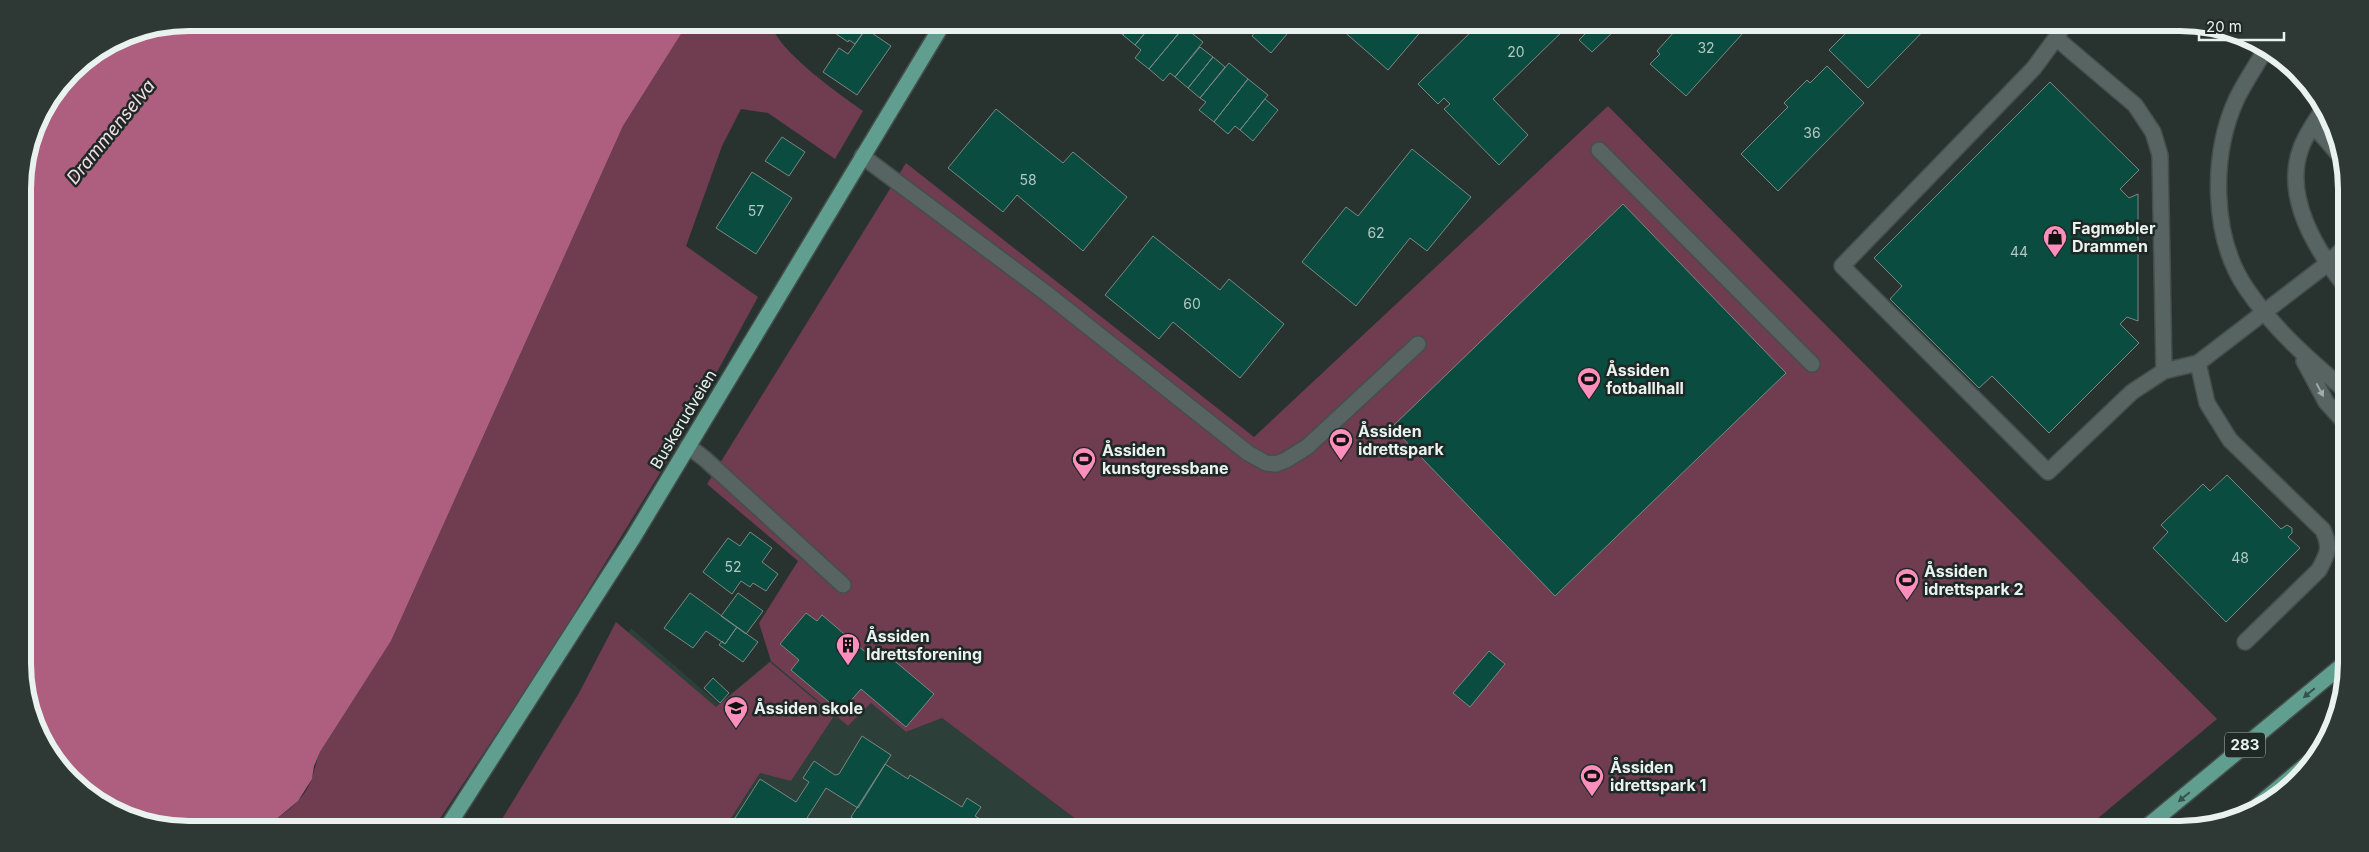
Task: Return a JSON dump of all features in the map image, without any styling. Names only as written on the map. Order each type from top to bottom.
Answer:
[{"type":"main road","name":"Buskerudveien","points":[[452,821],[633,538],[938,31]]},
{"type":"main road","name":"283","points":[[2155,820],[2337,669]]},
{"type":"street","points":[[2060,31],[2034,68],[1842,266],[2048,472],[2132,392],[2164,371],[2198,363],[2338,254]]},
{"type":"street","points":[[2056,38],[2134,105],[2145,118],[2160,155],[2164,371]]},
{"type":"street","points":[[2262,55],[2237,99],[2224,138],[2219,182],[2219,218],[2230,258],[2245,287],[2300,353],[2338,384]]},
{"type":"street","points":[[2319,116],[2300,148],[2296,171],[2297,193],[2306,222],[2327,264],[2338,277]]},
{"type":"street","points":[[2313,125],[2331,146]]},
{"type":"street","points":[[1599,150],[1812,364]]},
{"type":"street","points":[[862,156],[1046,293],[1224,434],[1266,463],[1276,464],[1307,447],[1418,344]]},
{"type":"street","points":[[2300,353],[2326,402],[2338,415]]},
{"type":"street","points":[[2198,363],[2207,403],[2230,440],[2322,530],[2329,543],[2327,555],[2319,570],[2245,642]]},
{"type":"street","points":[[688,446],[705,459],[843,585]]},
{"type":"shaded area","points":[[683,31],[774,31],[785,46],[810,71],[863,111],[835,159],[768,113],[741,109],[722,146],[686,246],[758,297],[677,445],[549,655],[438,821],[273,821],[304,794],[309,786],[320,752],[391,641],[623,126]]},
{"type":"shaded area","name":"Åssiden idrettspark","points":[[1608,106],[2217,719],[2096,820],[1078,821],[942,718],[906,732],[871,703],[848,726],[771,661],[759,623],[798,561],[707,484],[906,163],[1254,437]]},
{"type":"shaded area","points":[[616,622],[716,707],[770,662],[834,716],[791,781],[760,773],[729,821],[501,821],[579,693]]},
{"type":"shaded area","name":"Åssiden skole","points":[[631,628],[719,704],[771,660],[848,726],[871,703],[906,732],[942,718],[1078,821],[514,821]]},
{"type":"water","name":"Drammenselva","points":[[189,31],[683,31],[623,126],[391,641],[320,752],[314,766],[312,779],[298,801],[274,821],[189,821],[158,818],[138,812],[101,794],[70,767],[58,751],[40,714],[34,694],[31,663],[32,179],[37,148],[52,110],[77,77],[101,58],[129,43],[158,34]]},
{"type":"building","points":[[832,31],[864,31],[855,44],[849,40],[848,42]]},
{"type":"building","points":[[865,31],[869,31],[891,46],[857,95],[823,72],[839,48],[848,54]]},
{"type":"building","points":[[1118,31],[1126,31],[1123,35]]},
{"type":"building","points":[[1126,31],[1147,31],[1135,45],[1123,35]]},
{"type":"building","points":[[1147,31],[1181,31],[1149,69],[1135,58],[1141,50],[1135,45]]},
{"type":"building","points":[[1181,31],[1189,31],[1203,42],[1175,77],[1170,73],[1163,81],[1149,69]]},
{"type":"building","points":[[1256,31],[1290,31],[1271,53],[1252,36]]},
{"type":"building","points":[[1343,31],[1421,31],[1388,70]]},
{"type":"building","points":[[1472,31],[1563,31],[1493,99],[1528,135],[1499,165],[1444,109],[1450,104],[1444,98],[1438,104],[1418,84]]},
{"type":"building","points":[[1588,31],[1614,31],[1592,52],[1579,40]]},
{"type":"building","points":[[1675,31],[1745,31],[1686,96],[1650,64],[1660,54],[1657,51]]},
{"type":"building","points":[[1848,31],[1923,31],[1868,88],[1829,50]]},
{"type":"building","points":[[1200,47],[1213,57],[1188,88],[1175,77]]},
{"type":"building","points":[[1213,57],[1225,67],[1200,98],[1188,88]]},
{"type":"building","points":[[1229,63],[1248,79],[1214,122],[1199,110],[1206,102],[1200,98]]},
{"type":"building","points":[[1827,66],[1864,103],[1778,191],[1741,154],[1788,107],[1784,103],[1807,80],[1810,83]]},
{"type":"building","points":[[1248,79],[1268,95],[1240,130],[1235,126],[1228,134],[1214,122]]},
{"type":"building","points":[[2050,82],[2139,170],[2120,189],[2129,198],[2138,194],[2138,321],[2127,317],[2120,324],[2139,343],[2049,433],[1992,376],[1979,388],[1890,299],[1902,286],[1874,258]]},
{"type":"building","points":[[1265,99],[1278,110],[1253,141],[1240,130]]},
{"type":"building","points":[[996,109],[1063,163],[1073,152],[1127,197],[1083,251],[1017,195],[1003,212],[948,168]]},
{"type":"building","points":[[782,137],[805,152],[789,176],[765,161]]},
{"type":"building","points":[[1412,149],[1471,197],[1427,251],[1410,238],[1356,306],[1302,262],[1346,207],[1358,216]]},
{"type":"building","points":[[752,172],[792,198],[756,254],[716,228]]},
{"type":"building","name":"Åssiden fotballhall","points":[[1623,204],[1786,373],[1555,596],[1392,427]]},
{"type":"building","points":[[1153,236],[1220,290],[1229,279],[1284,324],[1240,378],[1173,322],[1159,339],[1105,295]]},
{"type":"building","points":[[2227,475],[2281,529],[2287,525],[2292,528],[2292,533],[2288,537],[2300,548],[2226,622],[2153,548],[2168,532],[2161,525],[2203,484],[2210,491]]},
{"type":"building","points":[[750,532],[772,548],[762,562],[778,574],[766,591],[753,583],[750,587],[741,581],[732,594],[703,572],[728,538],[740,546]]},
{"type":"building","points":[[690,593],[737,627],[725,644],[706,631],[693,648],[664,628]]},
{"type":"building","points":[[738,593],[763,611],[746,634],[721,616]]},
{"type":"building","name":"Åssiden Idrettsforening","points":[[806,613],[817,621],[822,615],[877,662],[885,653],[934,694],[906,727],[861,689],[841,712],[791,670],[799,660],[780,644]]},
{"type":"building","points":[[737,627],[758,642],[743,662],[719,645],[722,641],[725,644]]},
{"type":"building","points":[[1489,651],[1505,664],[1470,707],[1453,693]]},
{"type":"building","points":[[713,678],[729,693],[720,703],[704,688]]},
{"type":"building","points":[[862,736],[891,755],[858,808],[826,788],[805,821],[733,821],[760,779],[796,802],[809,782],[803,778],[814,761],[835,775],[839,774]]},
{"type":"building","points":[[885,764],[908,779],[910,775],[962,807],[967,798],[981,807],[975,816],[983,821],[857,821],[851,817]]},
{"type":"place","name":"Fagmøbler Drammen","points":[[2055,258]]},
{"type":"place","name":"Åssiden fotballhall","points":[[1589,400]]},
{"type":"place","name":"Åssiden idrettspark","points":[[1341,461]]},
{"type":"place","name":"Åssiden kunstgressbane","points":[[1084,480]]},
{"type":"place","name":"Åssiden idrettspark 2","points":[[1907,601]]},
{"type":"place","name":"Åssiden Idrettsforening","points":[[848,666]]},
{"type":"place","name":"Åssiden skole","points":[[736,729]]},
{"type":"place","name":"Åssiden idrettspark 1","points":[[1592,797]]}]
